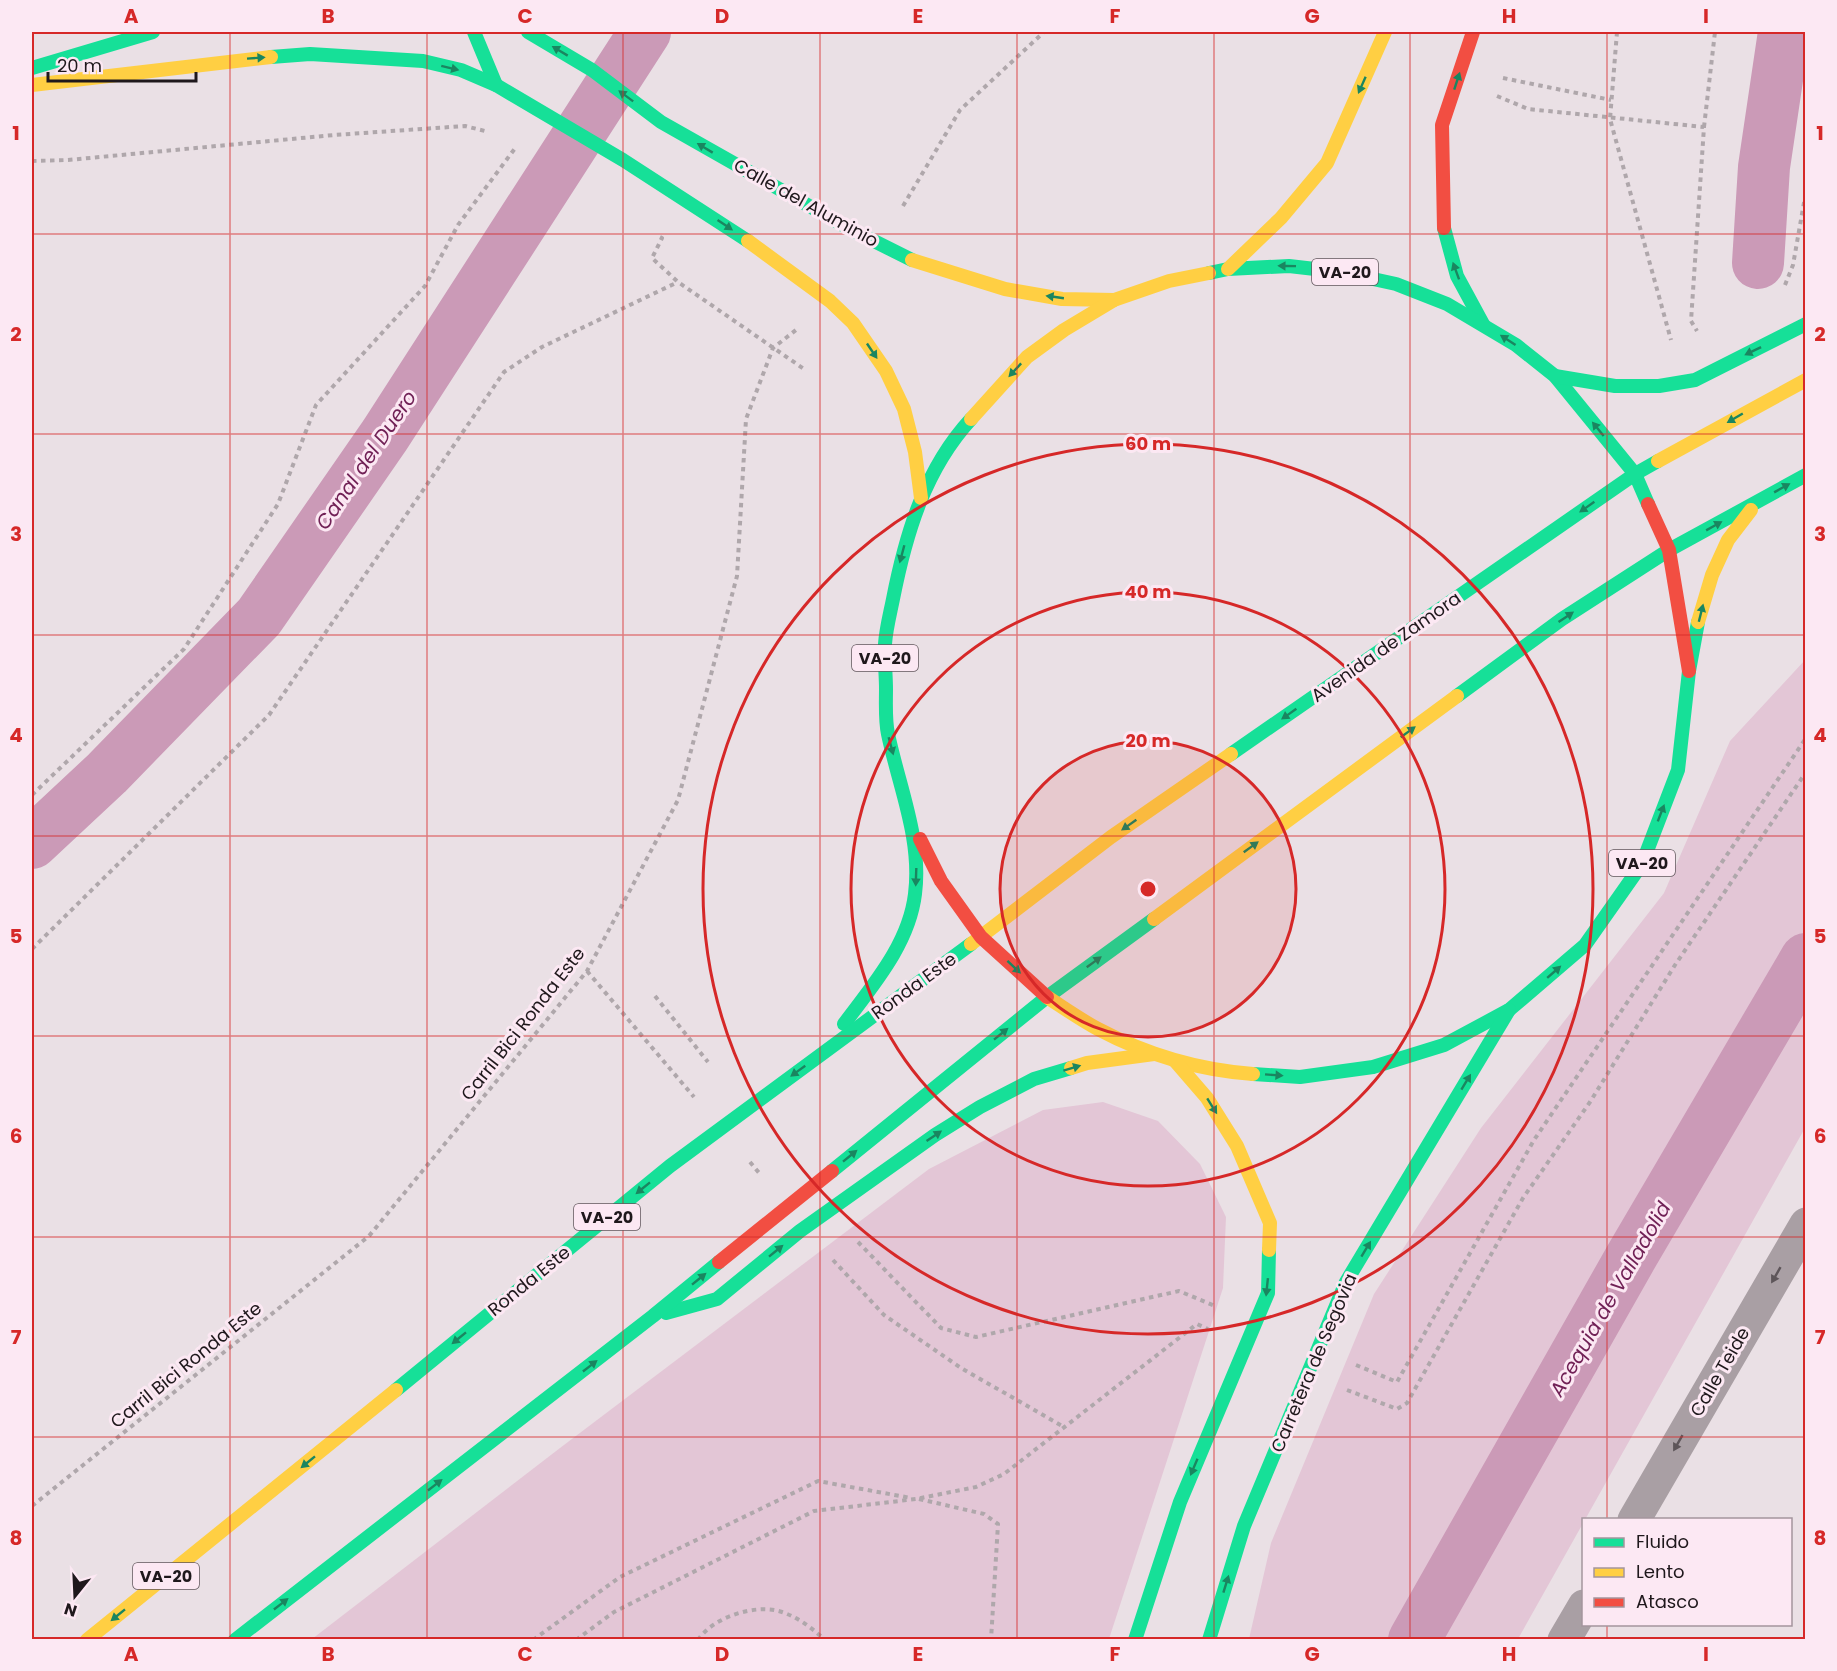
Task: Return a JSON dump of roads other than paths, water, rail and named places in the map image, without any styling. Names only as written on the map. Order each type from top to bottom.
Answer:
[{"type":"main road","points":[[32,68],[153,32]]},
{"type":"main road","points":[[474,32],[496,85]]},
{"type":"main road","name":"Calle del Aluminio","points":[[528,32],[592,70],[661,122],[848,228],[910,259],[1005,289],[1062,299],[1114,300]]},
{"type":"main road","points":[[1228,268],[1281,218],[1327,163],[1385,32]]},
{"type":"main road","name":"VA-20","points":[[1473,32],[1442,125],[1444,231],[1457,276],[1483,324]]},
{"type":"main road","points":[[585,51],[592,70]]},
{"type":"main road","points":[[32,85],[245,58],[310,54],[423,61],[461,70],[496,85],[623,160],[758,247],[830,301],[853,323],[886,371],[904,409],[915,452],[921,498]]},
{"type":"main road","name":"VA-20","points":[[1289,266],[1341,272],[1396,284],[1447,304],[1483,324],[1516,345],[1555,376],[1635,474],[1669,550],[1689,671],[1678,770],[1642,864],[1585,945],[1509,1010],[1444,1045],[1373,1067],[1300,1077],[1226,1072],[1175,1061],[1098,1029],[1047,997],[981,937],[941,881],[910,819],[887,732],[885,642],[902,553],[921,498],[937,464],[960,431],[1027,357],[1064,330],[1114,300],[1169,281],[1228,268],[1289,266]]},
{"type":"main road","points":[[1555,376],[1615,386],[1659,386],[1695,380],[1806,324]]},
{"type":"main road","name":"Avenida de Zamora","points":[[981,937],[1111,837],[1635,474],[1806,380]]},
{"type":"main road","points":[[234,1640],[653,1316],[1047,997],[1562,619],[1669,550],[1806,475]]},
{"type":"main road","points":[[1689,671],[1700,614],[1712,575],[1728,540],[1758,501]]},
{"type":"main road","points":[[825,1051],[877,980],[906,932],[915,896],[917,869],[910,819]]},
{"type":"main road","name":"Ronda Este","points":[[87,1640],[670,1166],[981,937]]},
{"type":"main road","name":"Carretera de Segovia","points":[[1209,1640],[1244,1526],[1346,1282],[1509,1010]]},
{"type":"main road","points":[[653,1316],[717,1299],[805,1228],[935,1135],[980,1107],[1034,1080],[1087,1063],[1154,1054]]},
{"type":"main road","points":[[1135,1640],[1180,1502],[1268,1293],[1270,1223],[1237,1146],[1207,1098],[1175,1061]]},
{"type":"street","name":"Calle Teide","points":[[1635,1518],[1806,1224]]},
{"type":"street","points":[[1564,1640],[1582,1609]]},
{"type":"waterway","name":"Canal del Duero","points":[[32,843],[107,773],[259,617],[385,435],[645,32]]},
{"type":"waterway","name":"Acequia de Valladolid","points":[[1758,263],[1764,167],[1784,32]]},
{"type":"waterway","name":"Acequia de Valladolid","points":[[1414,1640],[1631,1257],[1806,959]]}]
